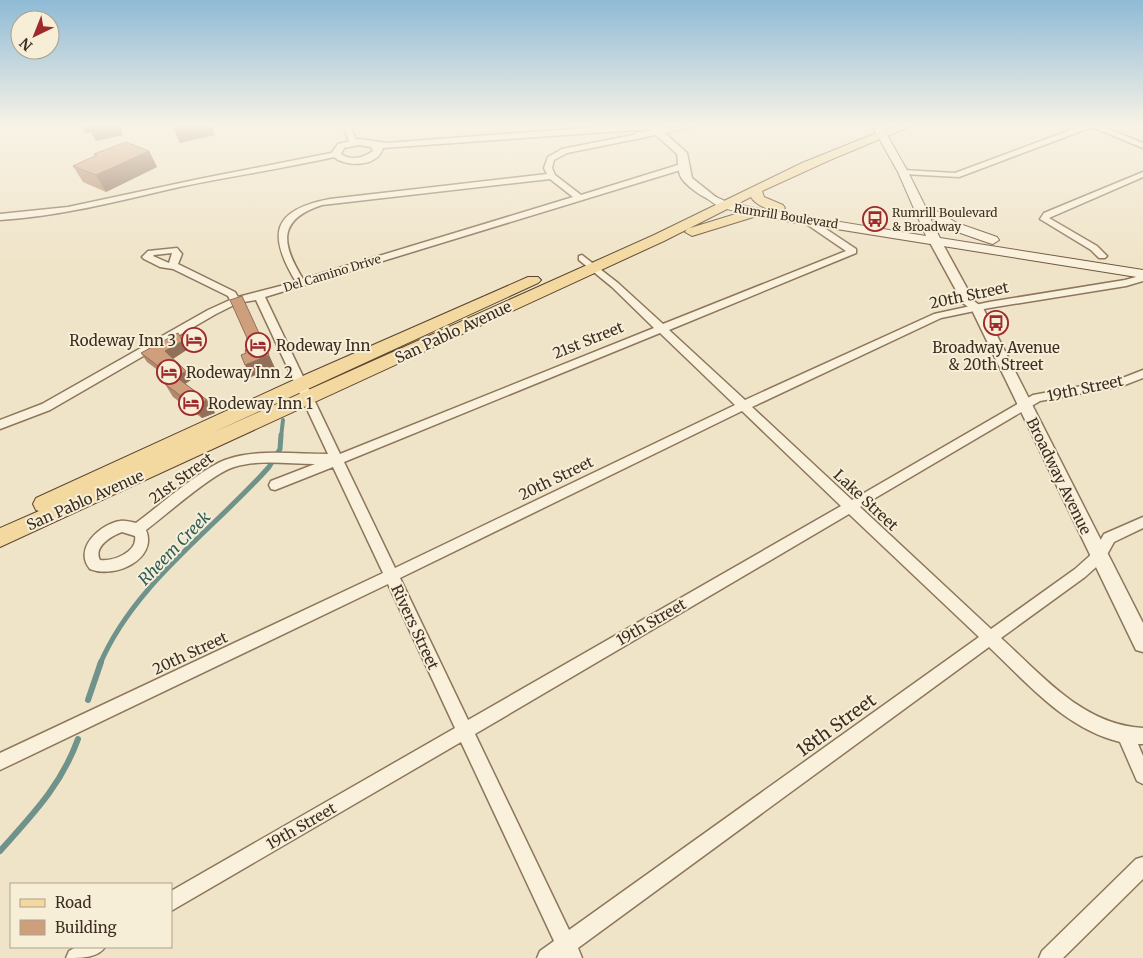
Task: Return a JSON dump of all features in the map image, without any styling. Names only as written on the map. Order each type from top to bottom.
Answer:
[{"type":"main road","name":"San Pablo Avenue","points":[[722,202],[776,171]]},
{"type":"main road","name":"San Pablo Avenue","points":[[0,524],[304,391],[656,231],[722,202],[755,190],[795,171]]},
{"type":"main road","name":"Broadway Avenue","points":[[903,172],[939,239]]},
{"type":"main road","name":"Broadway Avenue","points":[[915,173],[933,213],[939,239]]},
{"type":"main road","points":[[755,190],[758,199],[778,208]]},
{"type":"main road","name":"Rumrill Boulevard","points":[[722,202],[778,208],[939,239],[1139,271]]},
{"type":"main road","name":"Rumrill Boulevard","points":[[722,202],[755,212],[895,234],[923,243],[939,239],[993,240],[1143,262]]},
{"type":"main road","points":[[656,231],[672,238],[755,212]]},
{"type":"main road","points":[[933,213],[953,226],[993,240]]},
{"type":"main road","name":"San Pablo Avenue","points":[[588,263],[617,242]]},
{"type":"main road","name":"San Pablo Avenue","points":[[0,538],[304,391]]},
{"type":"street","points":[[0,216],[40,214],[79,208],[252,171]]},
{"type":"street","points":[[550,171],[552,176],[578,197]]},
{"type":"street","name":"Del Camino Drive","points":[[0,425],[46,407],[212,312],[235,301],[259,296],[668,171]]},
{"type":"street","points":[[685,171],[688,180],[722,202]]},
{"type":"street","points":[[903,172],[956,175],[968,171]]},
{"type":"street","points":[[1102,256],[1094,248],[1044,219],[1047,215],[1143,174]]},
{"type":"street","points":[[301,283],[285,254],[282,234],[288,221],[305,208],[330,200],[552,176]]},
{"type":"street","name":"21st Street","points":[[275,484],[853,251],[805,220]]},
{"type":"street","name":"Broadway Avenue","points":[[939,239],[969,303],[977,308],[1143,643]]},
{"type":"street","name":"Lake Street","points":[[588,263],[660,328],[1053,697],[1086,722],[1126,737],[1143,736]]},
{"type":"street","points":[[175,266],[232,294],[235,301]]},
{"type":"street","name":"20th Street","points":[[0,762],[743,406],[938,316],[1126,283],[1143,278]]},
{"type":"street","name":"Rivers Street","points":[[259,296],[568,951]]},
{"type":"street","name":"19th Street","points":[[172,901],[464,730],[1025,407],[1037,398],[1122,382],[1143,374]]},
{"type":"street","name":"21st Street","points":[[138,529],[209,475],[229,463],[249,459],[336,459]]},
{"type":"street","name":"18th Street","points":[[547,958],[568,951],[1080,573],[1099,556],[1108,538],[1143,522]]},
{"type":"street","points":[[1126,737],[1143,775]]},
{"type":"street","points":[[1049,958],[1143,866]]},
{"type":"street","points":[[76,958],[93,948]]},
{"type":"building","points":[[85,171],[105,171],[96,175]]},
{"type":"building","name":"Rodeway Inn","points":[[242,296],[269,355],[245,365],[241,355],[246,353],[245,350],[251,347],[230,300]]},
{"type":"building","points":[[178,333],[183,341],[165,351],[186,371],[174,378],[141,353]]},
{"type":"building","points":[[176,377],[207,400],[194,406],[165,384]]},
{"type":"waterway","name":"Rheem Creek","points":[[281,437],[283,420]]},
{"type":"waterway","name":"Rheem Creek","points":[[101,662],[115,635],[133,608],[154,583],[269,467],[280,449],[281,435]]},
{"type":"waterway","name":"Rheem Creek","points":[[88,700],[101,662]]},
{"type":"waterway","name":"Rheem Creek","points":[[0,851],[45,799],[63,771],[78,739]]},
{"type":"place","name":"Rumrill Boulevard & Broadway","points":[[875,219]]},
{"type":"place","name":"Broadway Avenue & 20th Street","points":[[996,323]]},
{"type":"place","name":"Rodeway Inn 3","points":[[194,340]]},
{"type":"place","name":"Rodeway Inn","points":[[258,345]]},
{"type":"place","name":"Rodeway Inn 2","points":[[169,372]]},
{"type":"place","name":"Rodeway Inn 1","points":[[191,403]]}]
